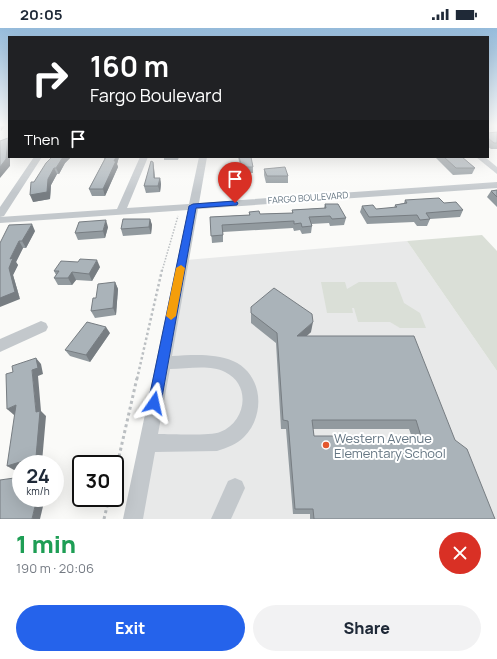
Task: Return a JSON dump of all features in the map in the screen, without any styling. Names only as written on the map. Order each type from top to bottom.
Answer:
[{"type":"street","points":[[0,214],[37,158]]},
{"type":"street","points":[[121,211],[144,158]]},
{"type":"street","points":[[132,519],[162,363],[187,206],[203,158]]},
{"type":"street","points":[[481,158],[497,171]]},
{"type":"street","name":"FARGO BOULEVARD","points":[[0,220],[497,185]]},
{"type":"street","points":[[0,346],[41,328]]},
{"type":"street","points":[[147,444],[217,442],[227,438],[239,429],[248,417],[250,408],[251,399],[247,383],[242,376],[228,366],[212,363],[162,363]]},
{"type":"street","points":[[221,519],[235,488]]},
{"type":"path","points":[[119,455],[166,252],[187,206]]},
{"type":"path","points":[[104,519],[107,507]]},
{"type":"shaded area","points":[[482,235],[497,251],[497,371],[407,241]]},
{"type":"shaded area","name":"Western Avenue Elementary School","points":[[407,241],[497,371],[497,519],[142,519],[186,260]]},
{"type":"shaded area","points":[[321,282],[345,282],[347,289],[359,282],[396,282],[404,303],[420,313],[426,328],[400,328],[390,322],[358,322],[354,308],[352,308],[353,313],[327,313]]},
{"type":"building","points":[[0,148],[7,148],[6,159],[0,167]]},
{"type":"building","points":[[51,158],[62,158],[56,168],[54,168],[48,179],[47,192],[30,195],[31,182],[34,182]]},
{"type":"building","points":[[105,158],[116,158],[114,161],[116,161],[103,189],[89,189]]},
{"type":"building","points":[[239,158],[251,158],[253,167],[242,167]]},
{"type":"building","points":[[445,158],[463,158],[475,168],[456,168]]},
{"type":"building","points":[[151,161],[153,162],[154,178],[160,178],[158,186],[144,186]]},
{"type":"building","points":[[285,167],[288,176],[267,176],[264,169]]},
{"type":"building","points":[[497,190],[497,197],[491,191]]},
{"type":"building","points":[[439,198],[444,203],[456,202],[463,210],[426,213],[430,219],[420,220],[417,215],[369,217],[362,206],[373,205],[376,209],[397,207],[395,205],[407,203],[405,200]]},
{"type":"building","points":[[325,204],[338,204],[346,218],[332,219],[330,216],[309,217],[312,226],[302,227],[301,223],[294,224],[294,221],[222,225],[223,235],[211,236],[210,217],[250,215],[249,212],[259,211],[260,214],[293,213],[292,210],[326,208]]},
{"type":"building","points":[[123,219],[150,219],[149,227],[121,229]]},
{"type":"building","points":[[106,220],[103,231],[75,233],[79,222]]},
{"type":"building","points":[[32,224],[22,241],[19,241],[10,259],[13,258],[9,268],[15,292],[0,298],[0,243],[9,225]]},
{"type":"building","points":[[80,259],[97,260],[89,274],[72,272],[68,278],[54,278],[59,271],[54,271],[61,261],[78,262]]},
{"type":"building","points":[[115,282],[113,308],[91,311],[93,298],[96,298],[98,284]]},
{"type":"building","points":[[274,288],[312,314],[313,322],[297,336],[414,336],[455,440],[467,449],[495,519],[314,519],[313,509],[295,509],[288,421],[283,420],[277,333],[251,313],[251,307]],"holes":[[[312,420],[416,420],[423,443],[339,443],[338,436],[314,436]]]},
{"type":"building","points":[[87,322],[106,327],[86,355],[65,350]]},
{"type":"building","points":[[36,358],[38,368],[32,370],[36,412],[40,411],[36,455],[12,455],[12,464],[7,466],[16,405],[7,409],[6,374],[13,372],[12,366]]},
{"type":"building","points":[[12,478],[12,507],[35,507],[32,519],[0,519],[0,480]]},
{"type":"slow traffic","points":[[171,316],[181,268]]},
{"type":"place","name":"Western Avenue Elementary School","points":[[326,445]]},
{"type":"route","points":[[154,403],[193,206],[235,203]]}]
